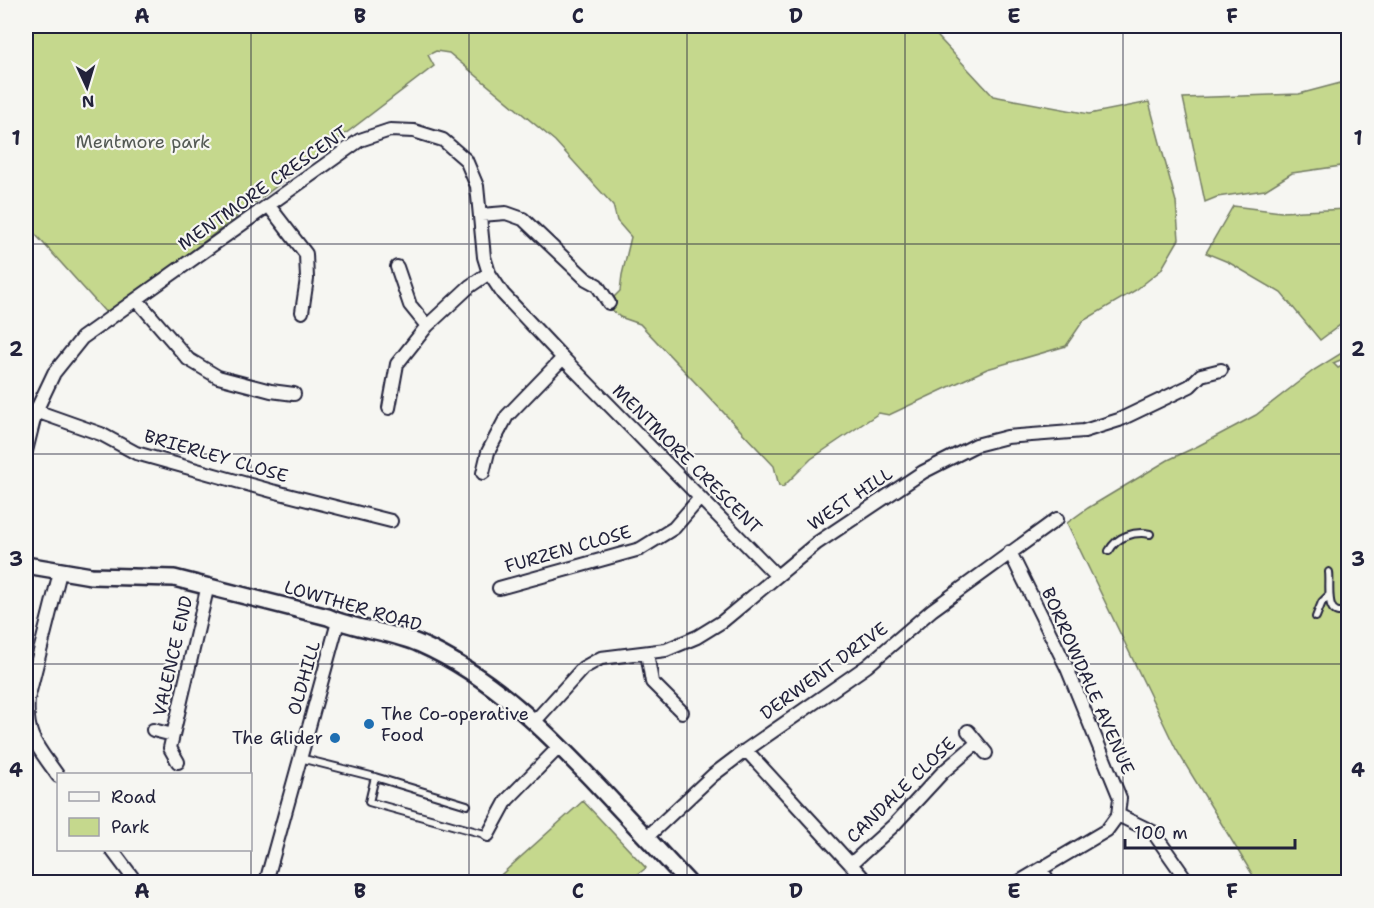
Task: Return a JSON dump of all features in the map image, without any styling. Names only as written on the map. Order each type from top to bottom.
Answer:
[{"type":"street","name":"MENTMORE CRESCENT","points":[[26,448],[36,411],[54,373],[82,338],[360,140],[390,130],[414,131],[443,140],[466,160],[477,186],[484,257],[489,273],[503,294],[777,576]]},
{"type":"street","points":[[269,206],[306,254],[302,312]]},
{"type":"street","points":[[481,215],[506,213],[523,219],[586,279],[597,285],[609,303]]},
{"type":"street","points":[[397,267],[410,305],[428,326]]},
{"type":"street","points":[[389,408],[397,364],[428,326],[470,286],[489,273]]},
{"type":"street","points":[[137,300],[188,359],[218,377],[272,391],[294,394]]},
{"type":"street","points":[[483,473],[488,452],[507,416],[563,358]]},
{"type":"street","name":"WEST HILL","points":[[535,721],[583,668],[601,658],[666,650],[698,637],[723,621],[817,543],[923,472],[976,445],[1008,437],[1084,431],[1119,420],[1190,386],[1201,375],[1221,370]]},
{"type":"street","name":"BRIERLEY CLOSE","points":[[36,411],[101,434],[136,453],[391,521]]},
{"type":"street","name":"FURZEN CLOSE","points":[[499,588],[640,549],[674,528],[700,498]]},
{"type":"street","name":"DERWENT DRIVE","points":[[647,837],[713,775],[867,666],[932,610],[1057,519]]},
{"type":"street","name":"BORROWDALE AVENUE","points":[[1010,552],[1068,668],[1120,798],[1118,815]]},
{"type":"street","name":"LOWTHER ROAD","points":[[26,565],[91,576],[174,579],[208,585],[418,644],[475,674],[535,721],[688,882]]},
{"type":"street","points":[[57,775],[35,743],[26,721],[28,699],[60,572]]},
{"type":"street","name":"VALENCE END","points":[[178,762],[170,748],[208,585]]},
{"type":"street","name":"OLDHILL","points":[[266,882],[338,622]]},
{"type":"street","points":[[647,653],[651,682],[682,712]]},
{"type":"street","name":"VALENCE END","points":[[153,730],[173,735]]},
{"type":"street","name":"CANDALE CLOSE","points":[[968,731],[986,753]]},
{"type":"street","name":"CANDALE CLOSE","points":[[851,864],[894,825],[943,772],[977,743]]},
{"type":"street","points":[[488,835],[507,800],[560,746]]},
{"type":"street","points":[[746,750],[867,882]]},
{"type":"street","points":[[1019,882],[1107,830],[1118,815],[1153,832],[1188,882]]},
{"type":"street","points":[[113,851],[136,882]]},
{"type":"street","points":[[1041,869],[1049,882]]},
{"type":"lane","points":[[1109,551],[1111,546],[1122,538],[1141,532],[1150,534]]},
{"type":"lane","points":[[1329,572],[1331,605],[1336,611],[1348,610]]},
{"type":"lane","points":[[1316,617],[1322,602],[1329,596]]},
{"type":"lane","points":[[300,758],[375,777],[467,805]]},
{"type":"lane","points":[[375,777],[369,802],[488,835]]},
{"type":"green space","name":"Mentmore park","points":[[26,26],[928,26],[993,96],[1089,114],[1149,102],[1176,202],[1179,239],[1161,270],[1136,290],[1083,321],[1066,346],[987,369],[889,415],[879,413],[811,459],[783,487],[779,486],[774,466],[640,324],[620,317],[611,309],[615,305],[614,297],[620,291],[631,237],[617,221],[613,205],[555,141],[449,53],[436,51],[428,55],[434,66],[108,315],[26,224]]},
{"type":"green space","points":[[1348,81],[1348,165],[1292,173],[1265,190],[1217,197],[1205,202],[1183,98],[1299,94]]},
{"type":"green space","points":[[1233,206],[1281,212],[1348,209],[1348,319],[1320,340],[1281,293],[1228,262],[1206,253]]},
{"type":"green space","points":[[1348,349],[1348,357],[1333,363],[1338,368],[1348,363],[1348,882],[1257,882],[1176,749],[1067,523],[1168,460],[1256,415],[1314,370]]},
{"type":"green space","points":[[583,801],[646,868],[628,882],[493,882]]},
{"type":"place","name":"The Co-operative Food","points":[[369,724]]},
{"type":"place","name":"The Glider","points":[[335,738]]}]
